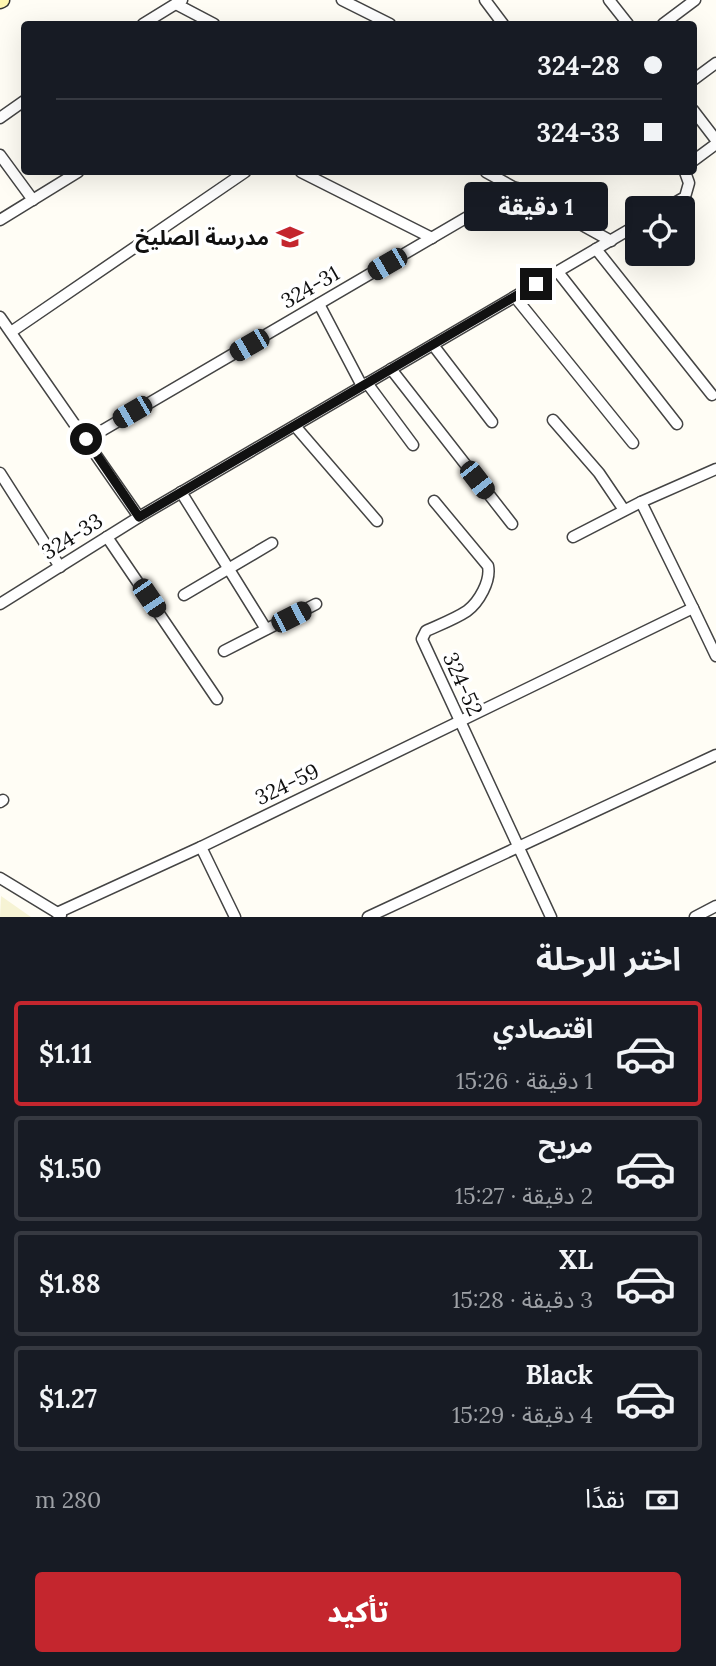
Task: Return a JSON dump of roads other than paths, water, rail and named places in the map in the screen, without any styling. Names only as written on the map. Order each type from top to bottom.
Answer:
[{"type":"street","points":[[342,0],[384,21]]},
{"type":"street","points":[[485,0],[501,21]]},
{"type":"street","points":[[609,0],[626,21]]},
{"type":"street","points":[[667,21],[695,0]]},
{"type":"street","points":[[148,21],[179,2],[209,21]]},
{"type":"street","points":[[697,77],[716,63]]},
{"type":"street","points":[[0,118],[21,103]]},
{"type":"street","points":[[697,116],[716,142],[697,158]]},
{"type":"street","points":[[0,155],[33,200]]},
{"type":"street","points":[[0,220],[73,175]]},
{"type":"street","points":[[11,332],[241,175]]},
{"type":"street","points":[[307,175],[432,238]]},
{"type":"street","points":[[492,175],[611,240]]},
{"type":"street","points":[[685,196],[689,183],[686,175]]},
{"type":"street","name":"324-31","points":[[86,439],[517,188]]},
{"type":"street","name":"324-33","points":[[0,604],[139,517],[625,232]]},
{"type":"street","points":[[596,249],[712,395]]},
{"type":"street","points":[[558,272],[677,424]]},
{"type":"street","points":[[515,297],[633,443]]},
{"type":"street","points":[[319,304],[365,385],[413,445]]},
{"type":"street","points":[[0,317],[139,517]]},
{"type":"street","points":[[433,345],[492,422]]},
{"type":"street","points":[[391,369],[512,523]]},
{"type":"street","points":[[553,420],[599,473],[624,510]]},
{"type":"street","points":[[295,426],[377,521]]},
{"type":"street","points":[[573,537],[624,510],[716,469]]},
{"type":"street","points":[[0,473],[60,567]]},
{"type":"street","points":[[181,492],[266,629]]},
{"type":"street","name":"324-52","points":[[434,501],[488,566],[490,575],[485,589],[469,610],[426,631],[422,639],[551,917]]},
{"type":"street","points":[[641,502],[716,656]]},
{"type":"street","points":[[107,537],[218,699]]},
{"type":"street","points":[[184,595],[272,543]]},
{"type":"street","points":[[224,651],[316,604]]},
{"type":"street","name":"324-59","points":[[60,915],[693,608]]},
{"type":"street","points":[[369,917],[716,755]]},
{"type":"street","points":[[201,847],[235,917]]},
{"type":"street","points":[[0,878],[60,915]]},
{"type":"street","points":[[695,917],[716,906]]},
{"type":"place","name":"مدرسة الصليخ","points":[[290,237]]}]
